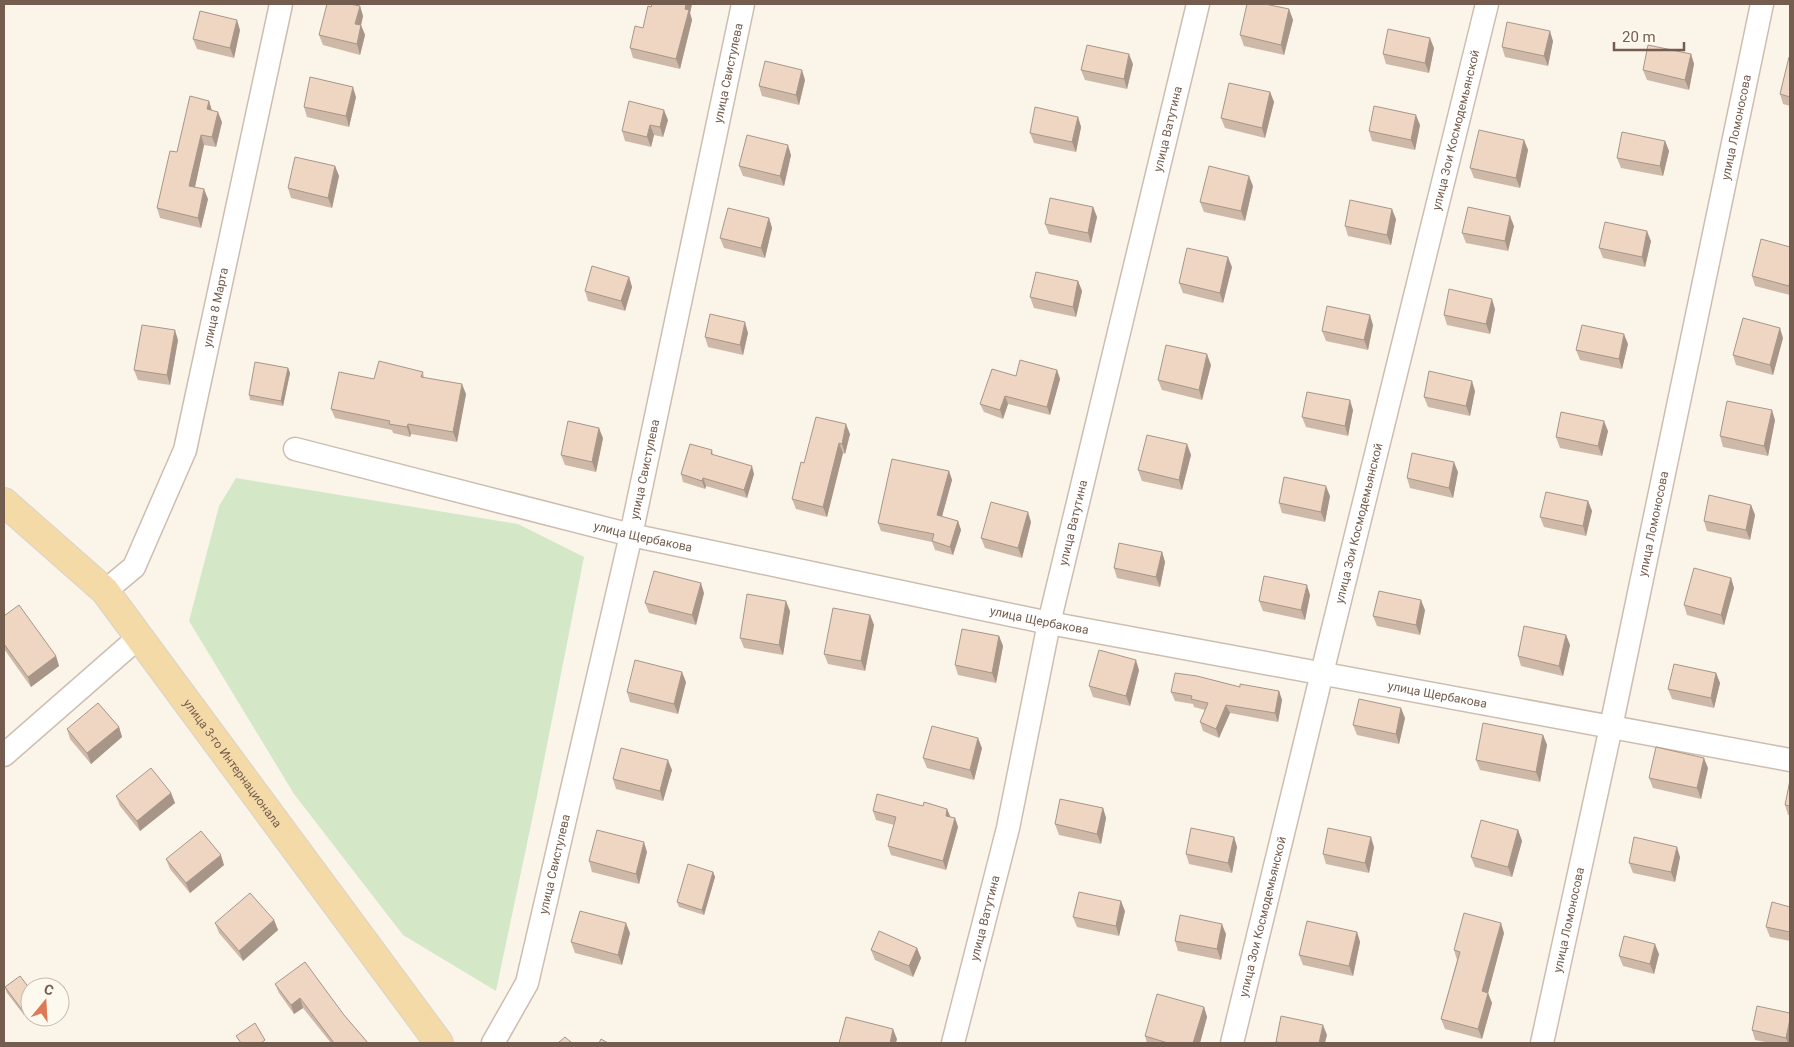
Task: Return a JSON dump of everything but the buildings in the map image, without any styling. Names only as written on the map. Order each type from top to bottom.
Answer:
[{"type":"main road","name":"улица 3-го Интернационала","points":[[4,502],[105,591],[439,1043]]},
{"type":"street","name":"улица 8 Марта","points":[[105,591],[134,567],[185,450],[281,4]]},
{"type":"street","name":"улица Свистулева","points":[[493,1043],[527,983],[632,535],[742,4]]},
{"type":"street","name":"улица Ватутина","points":[[953,1043],[1008,828],[1049,623],[1198,4]]},
{"type":"street","name":"улица Зои Космодемьянской","points":[[1232,1043],[1487,4]]},
{"type":"street","name":"улица Ломоносова","points":[[1542,1043],[1611,727],[1762,4]]},
{"type":"street","name":"улица Щербакова","points":[[295,449],[632,535],[1049,623],[1790,760]]},
{"type":"street","points":[[4,755],[139,637]]},
{"type":"green space","points":[[236,478],[518,524],[584,557],[496,991],[403,935],[294,794],[189,621],[219,506]]}]
